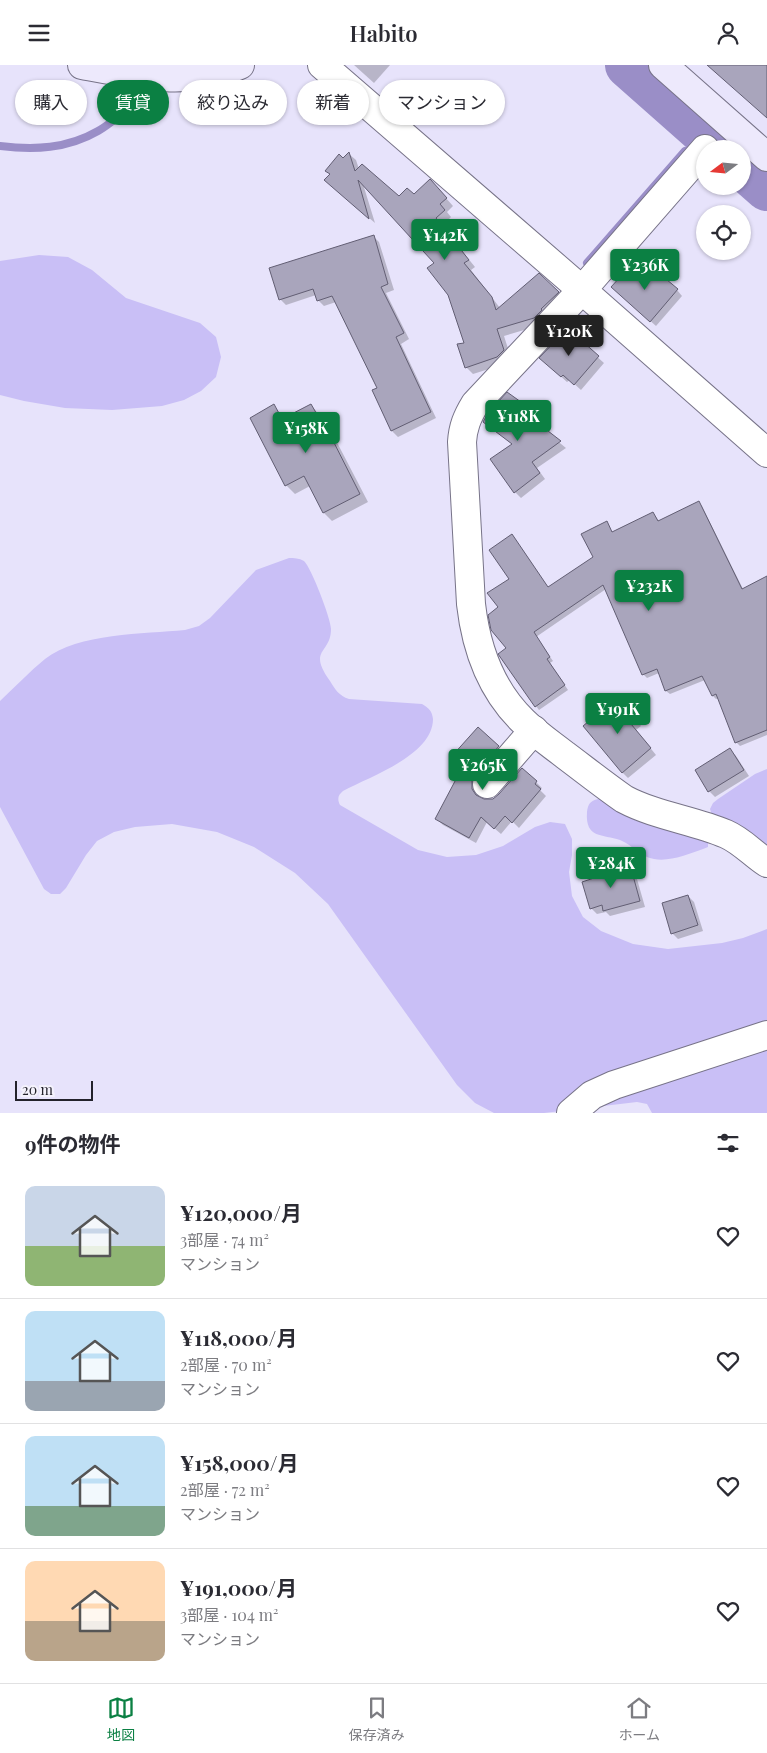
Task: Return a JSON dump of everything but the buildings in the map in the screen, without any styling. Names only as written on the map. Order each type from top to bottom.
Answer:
[{"type":"street","points":[[82,65],[135,75],[168,78],[201,76],[240,65]]},
{"type":"street","points":[[322,65],[767,453]]},
{"type":"street","points":[[663,65],[715,138],[767,157]]},
{"type":"street","points":[[715,138],[582,290],[475,404],[468,415],[463,428],[462,442],[470,594],[474,630],[481,655],[491,679],[505,701],[522,721],[624,799],[641,808],[728,835],[748,847],[767,863]]},
{"type":"street","points":[[487,784],[534,730]]},
{"type":"street","points":[[571,1113],[592,1095],[614,1085],[767,1035]]},
{"type":"shaded area","points":[[39,255],[68,257],[92,270],[126,298],[200,323],[216,337],[221,357],[216,377],[201,391],[184,400],[162,406],[112,410],[65,408],[0,395],[0,261]]},
{"type":"shaded area","points":[[289,558],[304,561],[316,583],[331,629],[328,643],[320,657],[320,663],[323,671],[338,692],[349,699],[422,704],[430,710],[433,716],[430,732],[423,743],[412,754],[384,771],[343,791],[338,797],[340,805],[418,850],[447,857],[476,855],[503,846],[535,827],[550,822],[565,824],[572,839],[569,872],[572,896],[583,917],[601,931],[633,944],[668,949],[722,943],[767,929],[767,1113],[652,1113],[647,1104],[637,1102],[544,1113],[494,1113],[475,1103],[457,1085],[328,904],[295,873],[254,847],[217,832],[172,824],[135,827],[114,832],[97,841],[60,894],[51,894],[44,889],[0,807],[0,701],[45,659],[59,650],[93,639],[185,630],[199,626],[210,618],[256,570]]},
{"type":"shaded area","points":[[767,769],[767,848],[712,815],[710,809],[718,799],[755,774]]},
{"type":"shaded area","points":[[598,799],[605,800],[708,841],[708,847],[673,858],[660,860],[649,858],[625,842],[596,834],[592,831],[587,821],[587,809],[591,802]]},
{"type":"waterway","points":[[628,65],[713,140]]},
{"type":"waterway","points":[[0,146],[38,148],[62,145],[86,137],[107,125]]},
{"type":"waterway","points":[[696,138],[703,131]]},
{"type":"waterway","points":[[587,263],[685,151]]},
{"type":"waterway","points":[[751,174],[767,188]]}]
